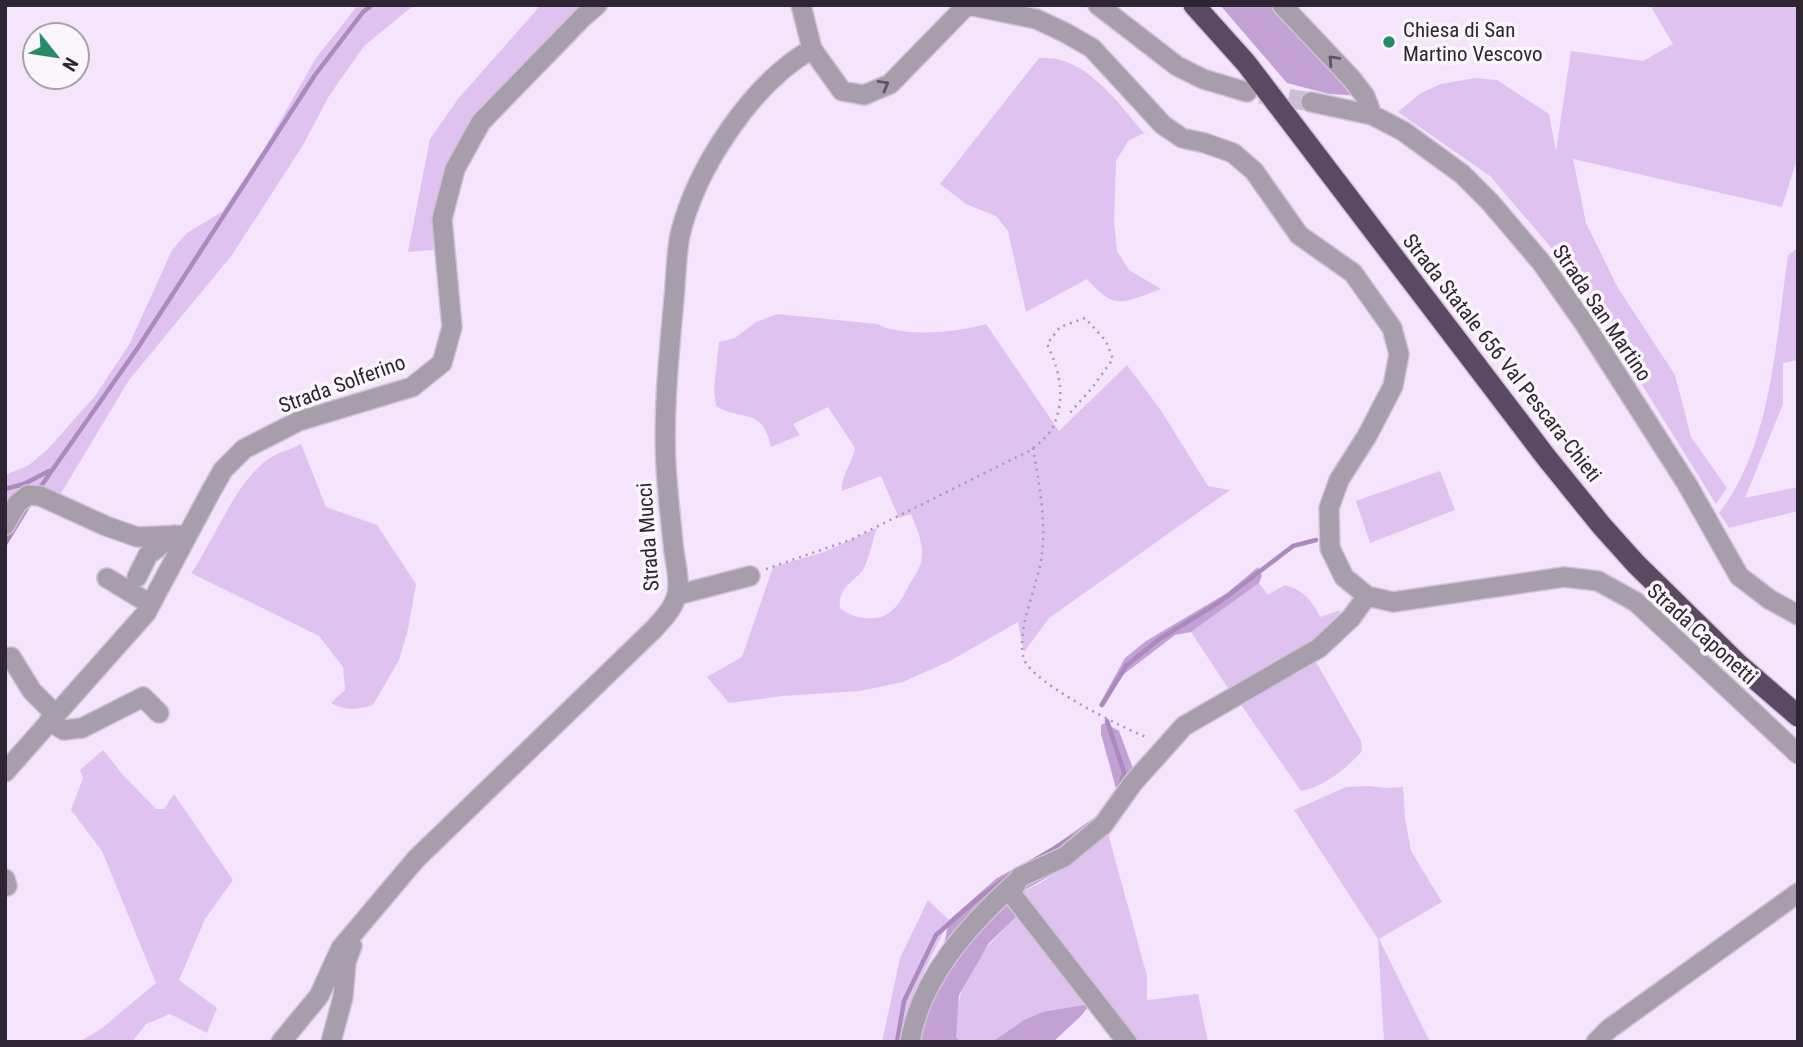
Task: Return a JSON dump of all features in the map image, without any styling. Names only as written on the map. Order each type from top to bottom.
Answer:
[{"type":"highway","name":"Strada Statale 656 Val Pescara-Chieti","points":[[1194,5],[1254,74],[1601,525],[1636,564],[1738,664],[1798,716]]},
{"type":"street","name":"Strada Solferino","points":[[5,772],[119,646],[150,604],[181,535],[223,470],[244,449],[299,421],[412,387],[442,363],[452,327],[442,219],[455,169],[481,122],[597,5]]},
{"type":"street","points":[[801,5],[812,50],[842,91],[864,94],[890,84],[968,5],[1036,19],[1092,48],[1163,125],[1182,138],[1233,153],[1254,171],[1299,236],[1353,273],[1392,328],[1399,354],[1393,386],[1367,436],[1339,480],[1329,508],[1330,548],[1344,577],[1367,596],[1351,618],[1319,648],[1184,726],[1133,783],[1103,825],[1064,857],[1020,877],[978,916],[944,960],[913,1021],[910,1042]]},
{"type":"street","points":[[1098,5],[1177,66],[1203,79],[1247,92]]},
{"type":"street","points":[[1282,5],[1358,87],[1365,96],[1372,115]]},
{"type":"street","name":"Strada Mucci","points":[[281,1042],[319,996],[341,948],[432,842],[654,629],[671,608],[677,595],[677,575],[668,498],[665,426],[680,236],[693,195],[704,172],[738,120],[776,74],[812,50]]},
{"type":"street","name":"Strada San Martino","points":[[1311,102],[1372,115],[1403,131],[1462,174],[1517,232],[1584,323],[1686,484],[1739,576],[1769,599],[1798,615]]},
{"type":"street","points":[[5,525],[17,504],[28,495],[40,496],[137,537],[181,535]]},
{"type":"street","points":[[137,577],[148,555],[181,535]]},
{"type":"street","points":[[677,595],[750,576]]},
{"type":"street","name":"Strada Caponetti","points":[[1367,596],[1393,602],[1564,577],[1598,581],[1636,603],[1798,754]]},
{"type":"street","points":[[107,578],[150,604]]},
{"type":"street","points":[[11,657],[32,691],[64,730],[82,728],[143,697],[159,713]]},
{"type":"street","points":[[1020,877],[1011,893],[1127,1042]]},
{"type":"street","points":[[1596,1042],[1798,893]]},
{"type":"street","points":[[331,1042],[342,997],[346,962],[362,923]]},
{"type":"path","points":[[750,576],[850,540],[1033,448],[1053,429],[1062,386],[1056,363],[1047,345],[1060,327],[1085,318],[1106,341],[1113,359],[1067,416]]},
{"type":"path","points":[[1033,448],[1044,529],[1039,578],[1025,621],[1024,660],[1037,675],[1095,713],[1167,746]]},
{"type":"shaded area","points":[[358,5],[414,5],[364,46],[329,96],[303,145],[232,255],[129,380],[57,500],[36,498],[5,548],[5,475],[29,465],[48,449],[95,396],[129,345],[172,250],[187,233],[222,212],[264,149],[316,58]]},
{"type":"shaded area","points":[[541,5],[595,5],[481,115],[456,148],[440,187],[433,250],[408,252],[430,139],[458,99]]},
{"type":"shaded area","points":[[1220,5],[1279,5],[1363,96],[1329,94],[1287,83]]},
{"type":"shaded area","points":[[1650,5],[1798,5],[1798,164],[1795,165],[1782,207],[1573,159],[1586,223],[1618,288],[1675,375],[1691,437],[1727,488],[1716,504],[1572,272],[1490,176],[1398,112],[1421,93],[1441,84],[1475,78],[1497,80],[1549,114],[1556,151],[1571,51],[1643,61],[1673,44]]},
{"type":"shaded area","points":[[1039,58],[1061,60],[1086,72],[1107,91],[1144,133],[1128,141],[1116,161],[1114,222],[1117,251],[1129,270],[1161,289],[1129,300],[1113,300],[1087,279],[1026,312],[1008,231],[996,216],[966,204],[940,184]]},
{"type":"shaded area","points":[[1798,248],[1798,360],[1783,363],[1783,404],[1745,498],[1798,487],[1798,511],[1729,528],[1719,513],[1737,486],[1761,424],[1775,355],[1788,255]]},
{"type":"shaded area","points":[[777,314],[877,324],[916,332],[946,331],[986,324],[1059,431],[1127,365],[1160,409],[1208,486],[1230,490],[1049,618],[1024,652],[1018,622],[950,661],[903,682],[860,691],[782,696],[729,703],[707,677],[742,657],[773,567],[824,552],[877,528],[864,568],[843,591],[840,601],[840,608],[849,614],[874,618],[887,614],[897,605],[917,571],[922,556],[920,540],[911,514],[899,518],[881,476],[842,491],[843,479],[855,448],[828,407],[793,424],[800,435],[771,447],[767,434],[757,420],[716,406],[714,389],[719,342],[735,338],[756,322]]},
{"type":"shaded area","points":[[301,444],[326,507],[377,525],[416,584],[399,660],[373,705],[367,707],[346,708],[331,703],[345,690],[343,667],[319,636],[191,573],[236,495],[258,467],[271,457]]},
{"type":"shaded area","points":[[1440,471],[1455,510],[1370,543],[1356,501]]},
{"type":"shaded area","points":[[1258,567],[1262,576],[1259,583],[1191,632],[1175,635],[1124,674],[1101,707],[1099,705],[1125,658],[1146,641],[1227,593]]},
{"type":"shaded area","points":[[1259,583],[1268,595],[1285,585],[1297,590],[1310,601],[1320,617],[1341,610],[1335,625],[1326,634],[1230,691],[1191,632]]},
{"type":"shaded area","points":[[1312,655],[1361,741],[1362,751],[1334,776],[1301,791],[1237,699]]},
{"type":"shaded area","points":[[1105,723],[1119,731],[1134,771],[1083,852],[1055,873],[1021,892],[1018,915],[989,943],[959,995],[956,1038],[963,1042],[916,1042],[942,955],[949,920],[997,878],[1048,850],[1101,813],[1117,792],[1101,734],[1101,725]]},
{"type":"shaded area","points":[[103,750],[156,809],[164,809],[174,794],[233,880],[205,919],[179,980],[217,1008],[207,1033],[170,1014],[146,1024],[132,1042],[79,1042],[101,1029],[156,983],[102,851],[71,810],[83,778],[80,770]]},
{"type":"shaded area","points":[[1346,787],[1403,787],[1411,851],[1442,902],[1379,939],[1430,1042],[1384,1042],[1378,939],[1294,810]]},
{"type":"shaded area","points":[[1112,822],[1109,837],[1147,976],[1147,1000],[1198,994],[1208,1042],[1130,1042],[1021,892],[1058,871]]},
{"type":"shaded area","points":[[928,900],[949,920],[920,980],[903,1042],[882,1042],[900,958]]},
{"type":"shaded area","points":[[1018,915],[1090,1004],[1024,1020],[995,1041],[963,1042],[956,1039],[956,1019],[964,984],[981,956]]},
{"type":"shaded area","points":[[1090,1004],[1054,1041],[992,1042],[1024,1020],[1043,1012]]},
{"type":"waterway","points":[[39,489],[137,349],[315,75],[363,12],[372,5]]},
{"type":"waterway","points":[[5,489],[24,484],[49,471]]},
{"type":"waterway","points":[[5,544],[28,506]]},
{"type":"waterway","points":[[1102,705],[1126,666],[1158,640],[1221,601],[1293,546],[1316,540]]},
{"type":"waterway","points":[[1107,721],[1124,772],[1120,786]]},
{"type":"waterway","points":[[1035,860],[1075,836]]},
{"type":"waterway","points":[[897,1042],[904,1001],[936,935],[981,896],[1012,874]]},
{"type":"tunnel","points":[[1260,94],[1311,102]]},
{"type":"place","name":"Chiesa di San Martino Vescovo","points":[[1389,42]]}]
